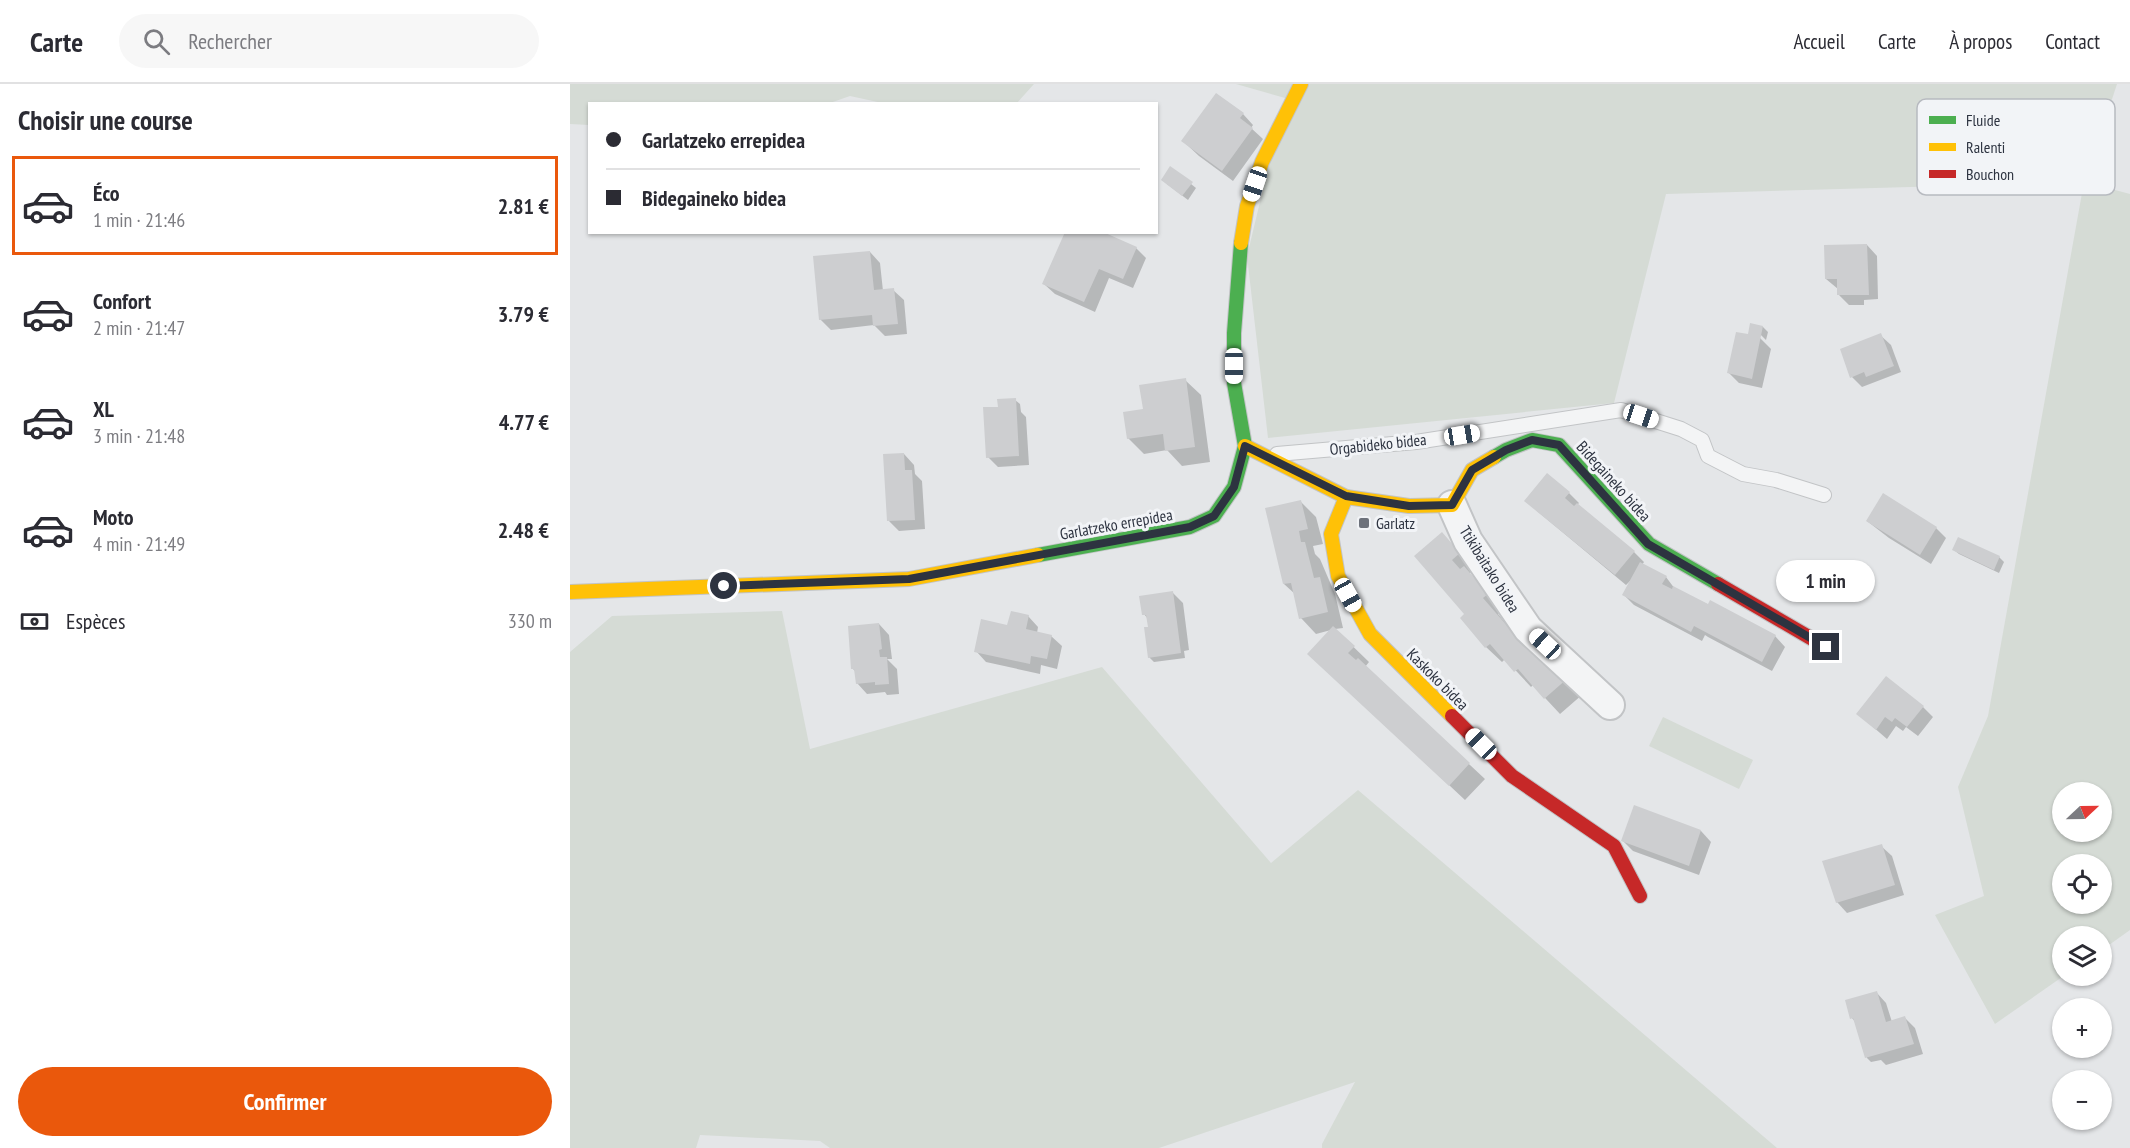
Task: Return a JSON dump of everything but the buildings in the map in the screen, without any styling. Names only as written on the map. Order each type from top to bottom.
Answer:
[{"type":"street","name":"Garlatzeko errepidea","points":[[570,592],[909,579],[1190,527],[1214,516],[1234,487],[1245,446],[1234,383],[1234,333],[1247,206],[1262,162],[1301,84]]},
{"type":"street","name":"Bidegaineko bidea","points":[[1452,505],[1472,470],[1506,450],[1532,440],[1559,445],[1648,544],[1826,647]]},
{"type":"street","points":[[1245,446],[1346,496],[1409,506],[1452,505]]},
{"type":"street","name":"Kaskoko bidea","points":[[1346,496],[1331,534],[1338,576],[1370,634],[1512,776],[1614,846],[1640,896]]},
{"type":"street","name":"Ttikibaitako bidea","points":[[1452,505],[1468,541],[1528,629],[1610,705]]},
{"type":"lane","name":"Orgabideko bidea","points":[[1263,455],[1416,442],[1621,410],[1681,429],[1702,440],[1708,456],[1743,474],[1776,480],[1824,495]]},
{"type":"shaded area","points":[[570,84],[1034,84],[1018,102],[878,102],[850,96],[833,102],[588,102],[588,125],[570,124]]},
{"type":"shaded area","points":[[1236,84],[2117,84],[2112,99],[1917,99],[1917,187],[1666,194],[1614,403],[1268,438],[1247,256],[1285,98]]},
{"type":"shaded area","points":[[2115,190],[2130,194],[2130,930],[2112,943],[2112,926],[2052,926],[2052,984],[1995,1024],[1935,915],[1984,896],[1958,787],[1988,716],[2082,195],[2115,195]]},
{"type":"shaded area","points":[[782,611],[810,749],[1102,667],[1271,863],[1358,790],[1777,1148],[1322,1148],[1355,1082],[1159,1148],[830,1148],[820,1141],[700,1135],[696,1148],[570,1148],[570,652],[612,616]]},
{"type":"shaded area","points":[[1663,717],[1753,760],[1739,789],[1649,746]]},
{"type":"traffic: fast","points":[[1038,555],[1190,527],[1214,516],[1234,487],[1245,446],[1234,383],[1234,333],[1241,243]]},
{"type":"traffic: fast","points":[[1494,457],[1532,440],[1559,445],[1649,544],[1718,584]]},
{"type":"traffic: slow","points":[[1241,243],[1247,206],[1262,162],[1301,84]]},
{"type":"traffic: slow","points":[[1245,446],[1346,497],[1409,506],[1452,505],[1472,470],[1494,457]]},
{"type":"traffic: slow","points":[[1346,497],[1331,534],[1338,576],[1370,634],[1452,716]]},
{"type":"traffic: slow","points":[[570,592],[909,579],[1038,555]]},
{"type":"traffic: jam","points":[[1718,584],[1826,647]]},
{"type":"traffic: jam","points":[[1452,716],[1512,776],[1614,846],[1640,896]]},
{"type":"place","name":"Garlatz","points":[[1364,523]]},
{"type":"route","points":[[724,586],[909,579],[1190,527],[1214,516],[1234,487],[1245,446],[1346,496],[1409,506],[1452,505],[1472,470],[1506,450],[1532,440],[1559,445],[1648,544],[1826,647]]}]
